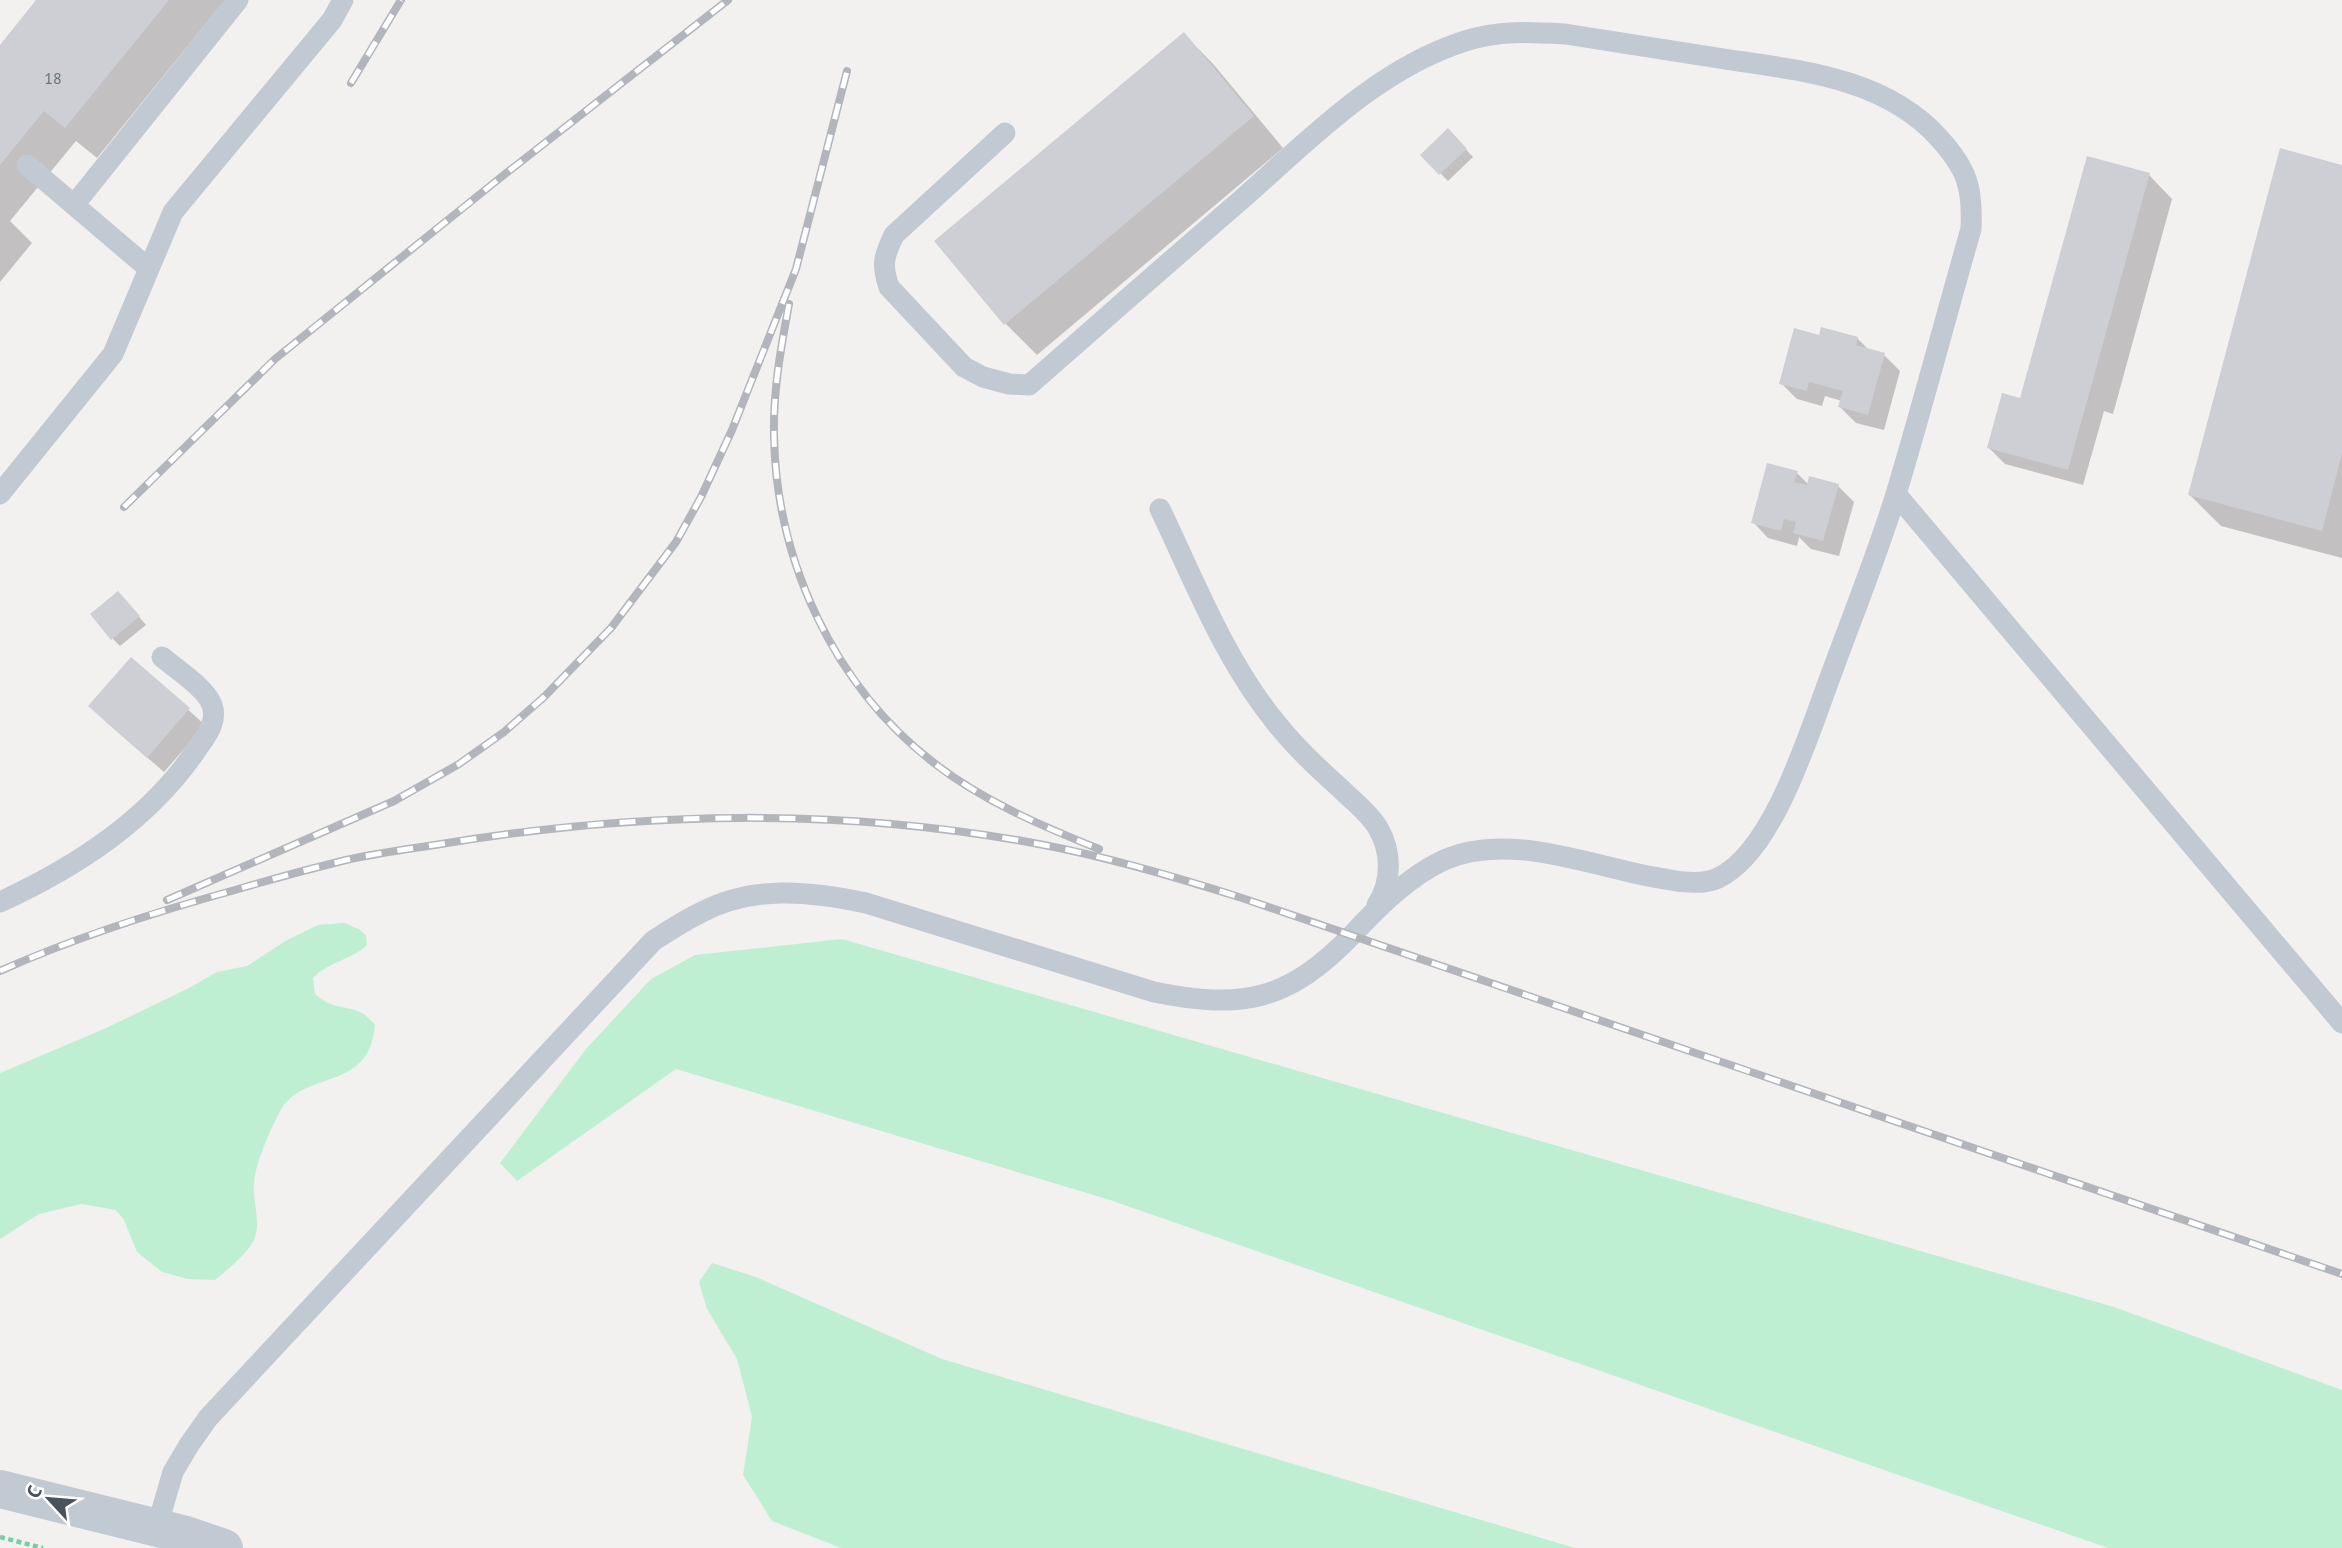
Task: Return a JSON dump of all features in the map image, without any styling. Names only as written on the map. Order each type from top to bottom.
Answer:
[{"type":"street","points":[[0,1489],[157,1528],[224,1548]]},
{"type":"lane","points":[[74,205],[238,0]]},
{"type":"lane","points":[[0,494],[113,354],[173,212],[332,20],[343,0]]},
{"type":"lane","points":[[157,1528],[173,1472],[208,1418],[653,941],[702,911],[746,896],[776,892],[821,893],[866,903],[1154,992],[1196,1000],[1226,1001],[1253,998],[1293,984],[1332,955],[1370,915],[1413,878],[1457,854],[1483,849],[1540,852],[1638,875],[1683,882],[1716,879],[1744,858],[1762,832],[1790,784],[1896,494],[1971,229],[1973,202],[1966,176],[1953,153],[1930,128],[1899,104],[1872,91],[1810,72],[1565,34],[1516,32],[1465,41],[1434,53],[1362,95],[1029,385],[1009,384],[983,377],[964,367],[889,287],[883,270],[885,253],[894,235],[1005,133]]},
{"type":"lane","points":[[27,165],[148,268]]},
{"type":"lane","points":[[1896,494],[2342,1023]]},
{"type":"lane","points":[[1160,509],[1225,646],[1252,692],[1278,726],[1365,812],[1378,829],[1385,847],[1388,879],[1383,895],[1370,915]]},
{"type":"lane","points":[[0,902],[58,873],[98,848],[126,826],[151,804],[203,742],[214,717],[212,705],[206,694],[162,657]]},
{"type":"path","points":[[0,1537],[43,1548]]},
{"type":"green space","points":[[344,923],[366,935],[367,945],[313,978],[315,994],[328,1003],[362,1013],[375,1024],[371,1046],[362,1060],[350,1070],[307,1088],[293,1096],[282,1108],[255,1175],[255,1237],[232,1266],[215,1280],[188,1279],[162,1272],[137,1252],[124,1220],[116,1210],[81,1204],[39,1214],[0,1239],[0,1073],[104,1029],[217,972],[247,966],[287,940],[318,925]]},
{"type":"green space","points":[[842,939],[2114,1307],[2342,1390],[2342,1548],[2108,1548],[1110,1200],[676,1069],[517,1181],[500,1163],[586,1049],[651,979],[695,955]]},
{"type":"green space","points":[[712,1263],[756,1277],[942,1359],[1575,1548],[841,1548],[772,1521],[743,1475],[752,1417],[737,1359],[707,1309],[699,1282]]},
{"type":"building","points":[[36,0],[169,0],[65,128],[44,111],[0,165],[0,45]]},
{"type":"building","points":[[1184,32],[1254,116],[1004,325],[934,241]]},
{"type":"building","points":[[1448,128],[1467,149],[1439,175],[1420,155]]},
{"type":"building","points":[[2280,148],[2342,165],[2342,454],[2322,531],[2188,495]]},
{"type":"building","points":[[2087,156],[2150,173],[2068,470],[1987,448],[2002,393],[2020,398]]},
{"type":"building","points":[[1821,327],[1858,337],[1856,345],[1885,353],[1868,415],[1838,407],[1843,391],[1809,382],[1807,391],[1779,384],[1794,328],[1819,335]]},
{"type":"building","points":[[1767,463],[1798,471],[1794,482],[1807,485],[1809,476],[1839,484],[1823,541],[1793,533],[1796,522],[1784,519],[1781,531],[1751,523]]},
{"type":"building","points":[[118,591],[140,616],[111,640],[90,614]]},
{"type":"building","points":[[131,657],[190,708],[147,758],[88,706]]},
{"type":"railway","points":[[351,83],[401,0]]},
{"type":"railway","points":[[124,507],[275,359],[500,178],[728,0]]},
{"type":"railway","points":[[167,900],[394,801],[459,764],[504,732],[544,697],[611,628],[676,542],[701,497],[732,430],[796,269],[847,71]]},
{"type":"railway","points":[[789,304],[775,402],[777,482],[786,529],[799,574],[817,617],[840,659],[867,697],[898,732],[953,777],[1035,822],[1099,849]]},
{"type":"railway","points":[[0,971],[116,926],[290,874],[369,855],[516,833],[591,825],[742,818],[894,824],[969,833],[1094,856],[1242,898],[2342,1274]]}]
